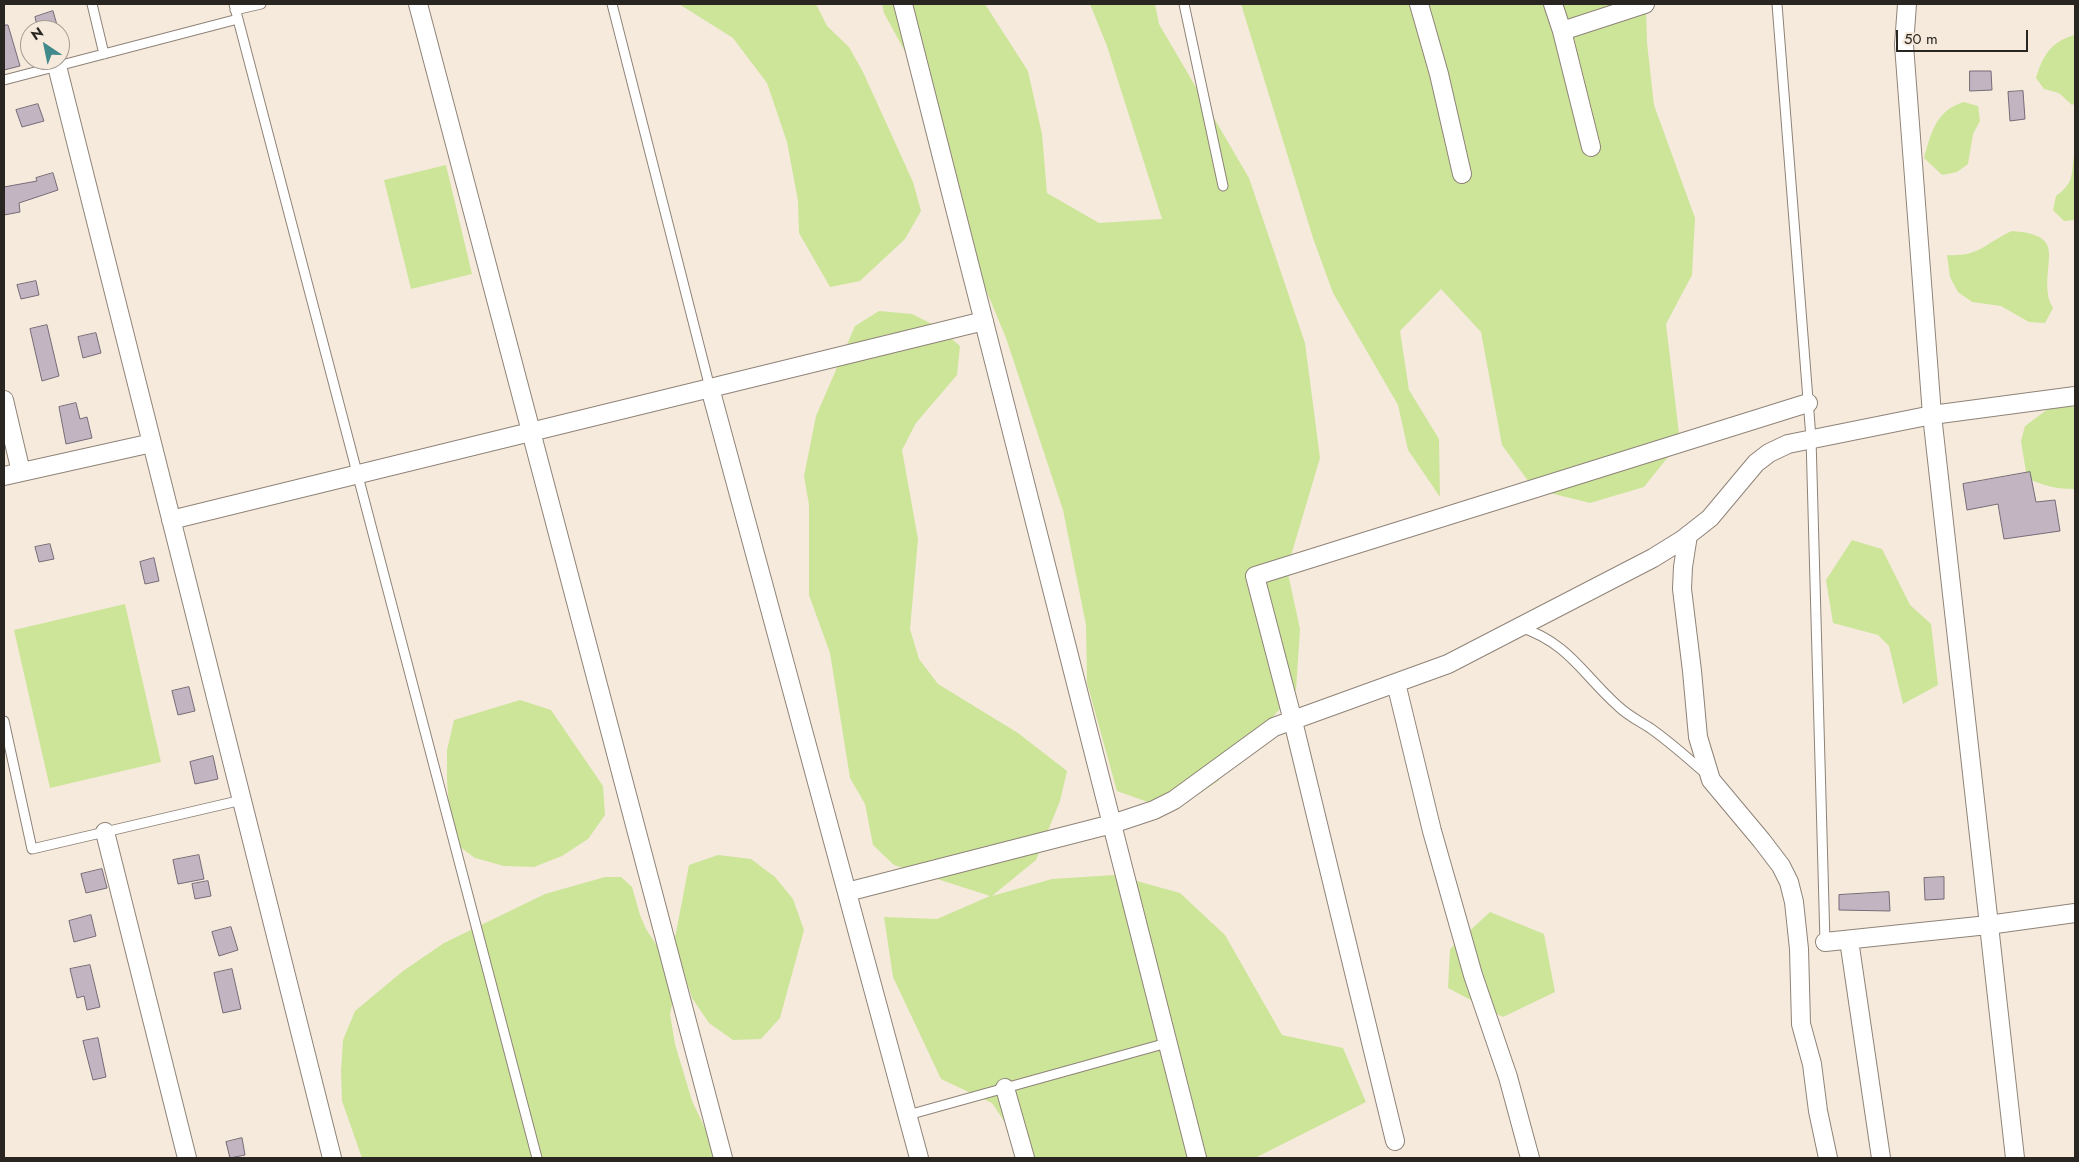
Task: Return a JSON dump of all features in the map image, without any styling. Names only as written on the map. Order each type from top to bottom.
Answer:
[{"type":"street","points":[[418,4],[723,1158]]},
{"type":"street","points":[[903,4],[1197,1158]]},
{"type":"street","points":[[1419,4],[1439,74],[1462,174]]},
{"type":"street","points":[[1553,4],[1562,31],[1591,147]]},
{"type":"street","points":[[1562,31],[1645,4]]},
{"type":"street","points":[[1907,4],[1904,45],[1932,415],[2015,1158]]},
{"type":"street","points":[[58,70],[332,1158]]},
{"type":"street","points":[[171,520],[984,321]]},
{"type":"street","points":[[710,388],[919,1158]]},
{"type":"street","points":[[847,892],[1112,824],[1154,810],[1174,800],[1274,727],[1448,664],[1653,558],[1710,518],[1756,463],[1769,453],[1788,444],[1932,415],[2075,396]]},
{"type":"street","points":[[4,400],[21,472]]},
{"type":"street","points":[[1395,1140],[1293,721],[1255,576],[1808,403]]},
{"type":"street","points":[[4,476],[152,443]]},
{"type":"street","points":[[1688,535],[1682,589],[1698,737],[1709,777],[1762,840],[1782,866],[1790,882],[1799,949],[1801,1024],[1812,1064],[1828,1158]]},
{"type":"street","points":[[1396,683],[1432,831],[1473,975],[1508,1076],[1530,1158]]},
{"type":"street","points":[[105,832],[187,1158]]},
{"type":"street","points":[[1825,942],[1988,925],[2075,913]]},
{"type":"street","points":[[1849,940],[1881,1158]]},
{"type":"street","points":[[1005,1088],[1025,1158]]},
{"type":"lane","points":[[92,4],[104,54]]},
{"type":"lane","points":[[70,63],[104,54],[262,4]]},
{"type":"lane","points":[[612,4],[710,388]]},
{"type":"lane","points":[[1184,4],[1223,186]]},
{"type":"lane","points":[[1777,4],[1811,438],[1825,942]]},
{"type":"lane","points":[[236,11],[537,1158]]},
{"type":"lane","points":[[4,80],[42,70]]},
{"type":"lane","points":[[1520,627],[1534,632],[1564,651],[1582,667],[1619,707],[1673,745],[1709,777]]},
{"type":"lane","points":[[4,721],[32,849],[242,800]]},
{"type":"lane","points":[[908,1115],[1168,1043]]},
{"type":"green space","points":[[679,4],[816,4],[827,26],[849,47],[863,72],[913,182],[921,211],[905,239],[860,281],[830,287],[799,233],[798,201],[787,142],[767,83],[733,38]]},
{"type":"green space","points":[[882,4],[985,4],[1028,71],[1042,134],[1047,193],[1099,223],[1162,219],[1107,46],[1090,4],[1155,4],[1159,24],[1249,178],[1305,343],[1320,458],[1287,569],[1300,629],[1296,690],[1218,781],[1173,811],[1117,791],[1087,683],[1086,625],[1063,510],[1006,338],[960,227],[939,114],[884,13]]},
{"type":"green space","points":[[1241,4],[1646,4],[1647,43],[1654,105],[1695,218],[1692,275],[1666,324],[1680,442],[1644,487],[1590,503],[1534,489],[1502,445],[1481,332],[1441,289],[1400,331],[1409,390],[1439,439],[1440,497],[1408,450],[1398,405],[1333,293],[1313,238]]},
{"type":"green space","points":[[2074,35],[2075,103],[2072,105],[2059,93],[2044,89],[2036,78],[2049,51],[2059,41]]},
{"type":"green space","points":[[1964,102],[1978,106],[1980,121],[1973,134],[1968,164],[1957,172],[1942,175],[1924,158],[1929,140],[1932,131],[1941,117],[1947,111]]},
{"type":"green space","points":[[2075,150],[2075,220],[2064,221],[2053,210],[2056,196],[2067,186],[2072,176]]},
{"type":"green space","points":[[446,165],[472,274],[411,289],[384,180]]},
{"type":"green space","points":[[2012,231],[2029,233],[2040,237],[2046,243],[2049,250],[2048,296],[2053,308],[2045,323],[2029,322],[2001,306],[1972,302],[1958,292],[1950,277],[1947,255],[1967,254]]},
{"type":"green space","points":[[879,311],[912,314],[938,327],[960,346],[957,375],[916,423],[902,450],[918,539],[910,629],[919,659],[938,684],[1018,733],[1067,771],[1060,801],[1036,860],[992,896],[1052,879],[1115,875],[1180,893],[1225,935],[1282,1035],[1343,1048],[1366,1102],[1255,1158],[1029,1158],[992,1103],[941,1079],[893,977],[884,917],[937,919],[990,896],[894,865],[873,845],[865,804],[850,778],[830,653],[809,595],[809,505],[804,476],[816,416],[855,326]]},
{"type":"green space","points":[[2061,406],[2075,407],[2075,489],[2050,486],[2027,478],[2021,441],[2025,426],[2048,409]]},
{"type":"green space","points":[[1852,540],[1882,549],[1910,605],[1931,624],[1938,685],[1903,704],[1889,646],[1878,635],[1833,623],[1826,580]]},
{"type":"green space","points":[[125,604],[161,762],[50,788],[14,630]]},
{"type":"green space","points":[[520,700],[551,710],[603,786],[605,815],[588,839],[562,856],[534,867],[504,866],[475,858],[452,841],[447,781],[447,750],[454,720]]},
{"type":"green space","points":[[718,855],[751,859],[775,877],[793,899],[804,930],[780,1018],[761,1039],[733,1040],[709,1023],[692,998],[674,943],[689,865]]},
{"type":"green space","points":[[605,877],[621,877],[632,887],[646,929],[663,955],[673,1000],[670,1014],[675,1044],[692,1101],[714,1147],[713,1158],[362,1158],[342,1101],[343,1040],[355,1011],[403,971],[444,943],[545,894]]},
{"type":"green space","points":[[1490,912],[1544,934],[1555,992],[1503,1017],[1448,988],[1450,949]]},
{"type":"building","points":[[53,11],[56,20],[36,20],[35,17]]},
{"type":"building","points":[[4,25],[8,25],[20,66],[4,70]]},
{"type":"building","points":[[1970,71],[1991,71],[1992,90],[1970,91]]},
{"type":"building","points":[[2023,91],[2025,119],[2010,121],[2008,92]]},
{"type":"building","points":[[38,104],[44,121],[22,127],[16,110]]},
{"type":"building","points":[[53,173],[58,190],[19,203],[20,212],[4,215],[4,187],[37,181],[36,178]]},
{"type":"building","points":[[36,281],[39,295],[21,299],[17,285]]},
{"type":"building","points":[[47,325],[59,376],[42,381],[30,329]]},
{"type":"building","points":[[96,333],[101,353],[83,358],[78,337]]},
{"type":"building","points":[[76,403],[80,419],[87,417],[92,438],[66,444],[59,407]]},
{"type":"building","points":[[2030,472],[2036,502],[2055,500],[2060,531],[2004,539],[1998,504],[1967,510],[1963,484]]},
{"type":"building","points":[[50,544],[54,559],[39,562],[35,547]]},
{"type":"building","points":[[154,558],[159,581],[145,584],[140,562]]},
{"type":"building","points":[[189,687],[195,711],[178,715],[172,691]]},
{"type":"building","points":[[213,756],[218,779],[195,784],[190,762]]},
{"type":"building","points":[[199,855],[204,879],[178,884],[173,860]]},
{"type":"building","points":[[102,869],[107,888],[86,893],[81,874]]},
{"type":"building","points":[[1944,877],[1944,899],[1925,900],[1924,878]]},
{"type":"building","points":[[208,881],[211,896],[195,899],[192,884]]},
{"type":"building","points":[[1889,892],[1890,911],[1839,910],[1839,895]]},
{"type":"building","points":[[91,915],[96,936],[74,942],[69,921]]},
{"type":"building","points":[[231,927],[238,950],[219,956],[212,932]]},
{"type":"building","points":[[90,965],[100,1007],[87,1010],[84,996],[77,998],[70,969]]},
{"type":"building","points":[[232,969],[241,1009],[223,1013],[214,973]]},
{"type":"building","points":[[98,1038],[106,1077],[93,1080],[83,1041]]},
{"type":"building","points":[[242,1138],[245,1155],[230,1158],[226,1142]]}]
